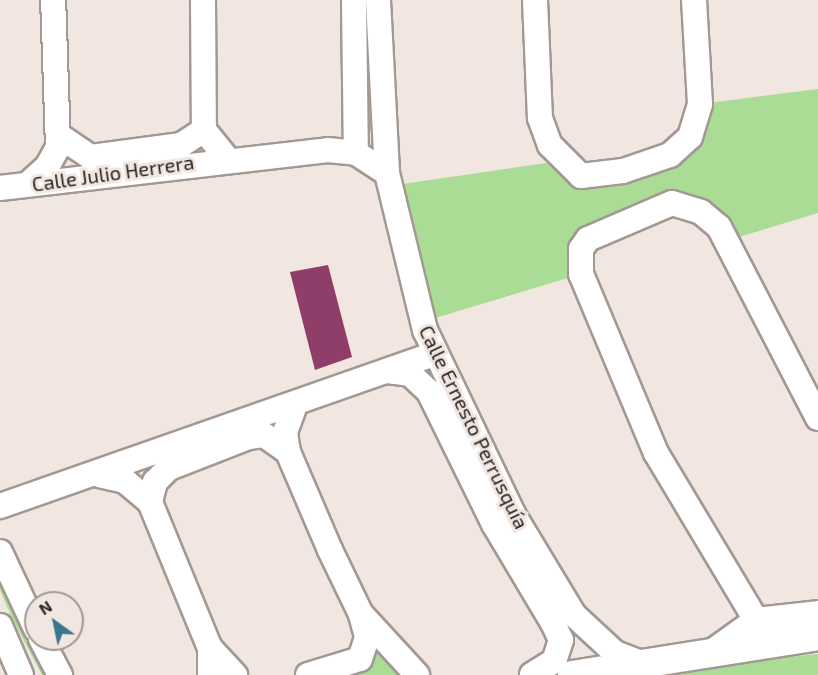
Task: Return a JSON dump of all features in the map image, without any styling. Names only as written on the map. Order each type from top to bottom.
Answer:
[{"type":"street","points":[[28,184],[55,157],[58,135],[52,0]]},
{"type":"street","points":[[203,0],[204,130]]},
{"type":"street","points":[[354,0],[356,153],[387,173]]},
{"type":"street","name":"Calle Ernesto Perrusquía","points":[[378,0],[387,173],[401,250],[434,354],[513,514],[574,615],[615,653],[643,664]]},
{"type":"street","points":[[535,0],[540,118],[550,145],[581,176],[623,171],[670,155],[690,136],[700,104],[694,0]]},
{"type":"street","name":"Calle Julio Herrera","points":[[58,135],[91,157],[181,145],[204,130],[227,158]]},
{"type":"street","name":"Calle Julio Herrera","points":[[0,188],[227,158],[356,153]]},
{"type":"street","points":[[756,620],[656,453],[581,274],[581,249],[588,239],[672,203],[701,212],[719,227],[818,418]]},
{"type":"street","points":[[3,511],[434,354]]},
{"type":"street","name":"Calle Ernesto Perrusquía","points":[[387,372],[410,374],[429,392],[495,524],[553,623],[561,640],[554,662],[532,675]]},
{"type":"street","points":[[295,405],[285,434],[288,452],[361,614],[367,637],[360,658],[308,675]]},
{"type":"street","points":[[150,502],[155,482],[169,468],[249,437],[264,435],[288,452]]},
{"type":"street","points":[[99,475],[125,481],[150,502],[210,648],[236,675]]},
{"type":"street","points":[[0,552],[24,603]]},
{"type":"street","points":[[361,614],[417,675]]},
{"type":"street","points":[[710,653],[756,620],[818,614]]},
{"type":"street","points":[[0,627],[21,675]]},
{"type":"street","points":[[572,675],[818,636]]},
{"type":"street","points":[[210,648],[210,675]]},
{"type":"street","points":[[47,651],[60,675]]},
{"type":"green space","points":[[818,89],[818,213],[729,240],[672,203],[597,231],[581,274],[422,322],[389,186],[553,162],[581,176],[670,155],[700,104]]},
{"type":"green space","points":[[0,552],[24,601],[24,641],[11,616],[0,590]]},
{"type":"green space","points":[[367,621],[409,675],[321,675],[356,669]]},
{"type":"green space","points":[[29,651],[48,651],[60,675],[42,675]]},
{"type":"green space","points":[[818,654],[818,675],[660,675],[713,665]]},
{"type":"building","points":[[328,265],[352,357],[315,370],[290,272]]}]
